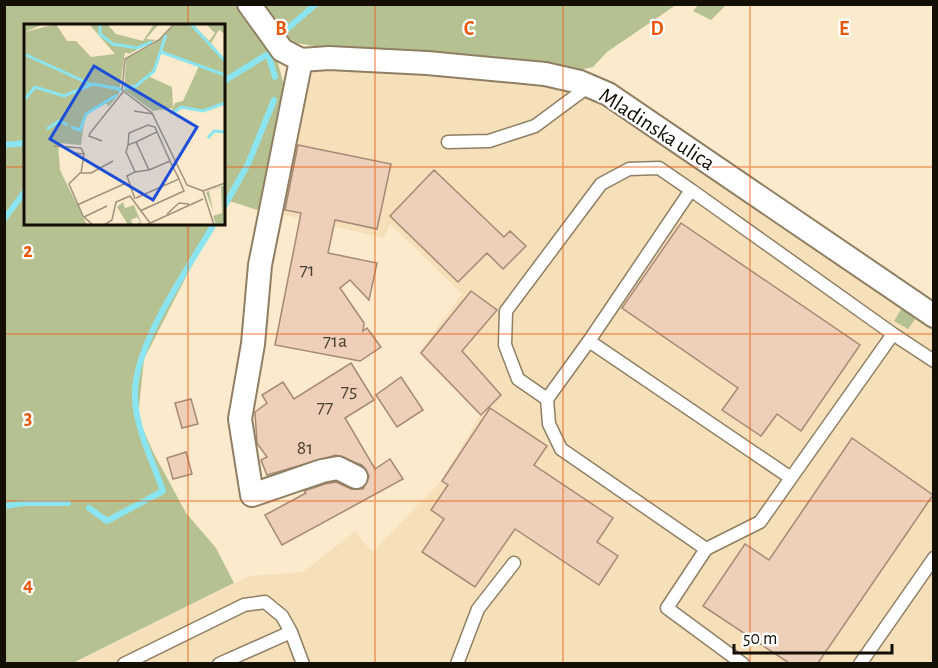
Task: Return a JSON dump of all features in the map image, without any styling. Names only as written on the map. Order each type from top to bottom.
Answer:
[{"type":"street","points":[[249,4],[282,50],[301,60],[260,265],[254,344],[240,419],[254,505],[322,471],[338,468],[356,477]]},
{"type":"street","name":"Mladinska ulica","points":[[301,60],[329,58],[427,63],[545,74],[589,86],[608,94],[666,132],[933,316]]},
{"type":"lane","points":[[448,141],[489,141],[535,126],[589,86]]},
{"type":"lane","points":[[547,399],[518,379],[505,345],[506,311],[601,184],[629,169],[659,168],[933,361]]},
{"type":"lane","points":[[691,190],[547,399],[549,424],[561,449],[706,549]]},
{"type":"lane","points":[[742,663],[667,608],[706,549],[760,522],[893,334]]},
{"type":"lane","points":[[589,341],[791,478]]},
{"type":"lane","points":[[860,663],[933,558]]},
{"type":"lane","points":[[457,663],[478,609],[514,563]]},
{"type":"lane","points":[[124,663],[244,605],[265,602],[282,616],[303,663]]},
{"type":"lane","points":[[219,663],[291,632]]},
{"type":"shaded area","points":[[310,64],[499,77],[565,89],[578,94],[593,101],[933,324],[933,663],[73,664],[250,576],[303,572],[355,531],[372,552],[440,482],[480,416],[419,353],[462,294],[390,224],[384,238],[276,213]]},
{"type":"green space","points":[[4,5],[239,5],[276,56],[284,85],[261,211],[226,200],[225,202],[225,24],[24,24],[24,225],[212,225],[144,359],[138,417],[153,452],[186,513],[216,548],[234,583],[73,663],[5,663]]},
{"type":"green space","points":[[258,5],[676,5],[607,52],[593,67],[579,70],[457,55],[320,47],[296,43],[274,30]]},
{"type":"green space","points":[[698,5],[726,5],[711,20],[693,11]]},
{"type":"green space","points":[[904,305],[933,324],[933,330],[916,318],[908,329],[894,321]]},
{"type":"building","points":[[298,145],[391,164],[377,229],[335,220],[328,253],[377,263],[369,300],[350,280],[340,288],[364,323],[363,331],[367,328],[381,347],[360,361],[275,345],[301,213],[285,210]]},
{"type":"building","points":[[434,170],[504,237],[510,231],[526,246],[503,269],[487,253],[458,282],[390,216]]},
{"type":"building","points":[[681,223],[860,345],[801,431],[777,414],[761,436],[722,410],[738,388],[622,308]]},
{"type":"building","points":[[471,291],[497,310],[462,351],[501,395],[481,415],[421,353]]},
{"type":"building","points":[[351,363],[374,400],[345,418],[375,469],[390,459],[403,479],[282,545],[265,515],[306,493],[304,491],[325,484],[336,482],[351,489],[363,489],[369,476],[362,465],[336,455],[267,475],[261,460],[267,457],[257,443],[255,412],[267,403],[262,395],[283,382],[294,399]]},
{"type":"building","points":[[401,377],[423,410],[397,427],[376,395]]},
{"type":"building","points":[[191,399],[198,424],[182,428],[175,403]]},
{"type":"building","points":[[490,408],[547,446],[534,465],[613,518],[597,542],[618,556],[599,585],[515,529],[475,587],[422,552],[444,519],[431,510],[448,485],[442,481]]},
{"type":"building","points":[[852,438],[933,495],[818,663],[789,663],[703,606],[745,544],[769,560]]},
{"type":"building","points":[[186,452],[192,474],[173,479],[167,458]]},
{"type":"waterway","points":[[286,30],[316,4]]},
{"type":"waterway","points":[[225,80],[268,54],[275,77]]},
{"type":"waterway","points":[[225,205],[248,164],[274,100]]},
{"type":"waterway","points":[[4,145],[24,143]]},
{"type":"waterway","points":[[4,219],[24,193]]},
{"type":"waterway","points":[[89,508],[107,521],[163,491],[138,422],[135,398],[136,378],[152,332],[213,225]]},
{"type":"waterway","points":[[4,506],[24,503],[68,503]]}]
